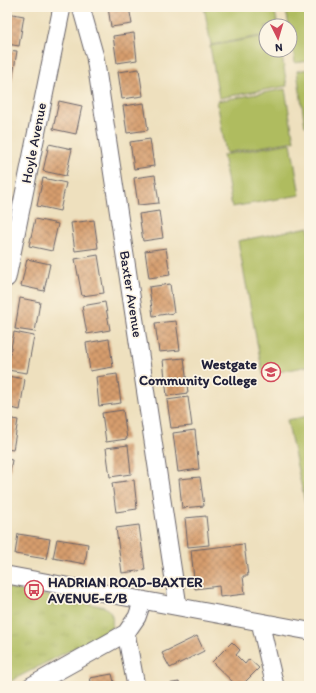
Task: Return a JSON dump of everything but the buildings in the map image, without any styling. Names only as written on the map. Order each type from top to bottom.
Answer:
[{"type":"street","name":"Hoyle Avenue","points":[[7,278],[62,7]]},
{"type":"street","name":"Baxter Avenue","points":[[81,7],[95,57],[178,606]]},
{"type":"street","points":[[7,575],[309,631]]},
{"type":"street","points":[[31,686],[126,633],[137,617],[142,600]]},
{"type":"street","points":[[260,622],[275,686]]},
{"type":"street","points":[[126,633],[136,686]]},
{"type":"green space","points":[[204,7],[274,7],[276,18],[258,18],[258,36],[211,45]]},
{"type":"green space","points":[[309,7],[309,61],[295,63],[294,58],[298,58],[298,18],[287,18],[286,11]]},
{"type":"green space","points":[[258,37],[258,58],[282,58],[287,86],[219,98],[210,46]]},
{"type":"green space","points":[[309,69],[309,126],[305,126],[297,71]]},
{"type":"green space","points":[[285,89],[294,141],[226,153],[217,101]]},
{"type":"green space","points":[[291,143],[300,195],[232,207],[223,155]]},
{"type":"green space","points":[[309,227],[309,366],[263,375],[238,241]]},
{"type":"green space","points":[[309,416],[309,521],[287,420]]},
{"type":"green space","points":[[7,588],[105,607],[110,611],[112,616],[112,627],[7,683]]},
{"type":"place","name":"Westgate Community College","points":[[271,372]]},
{"type":"place","name":"HADRIAN ROAD-BAXTER AVENUE-E/B","points":[[34,590]]}]
